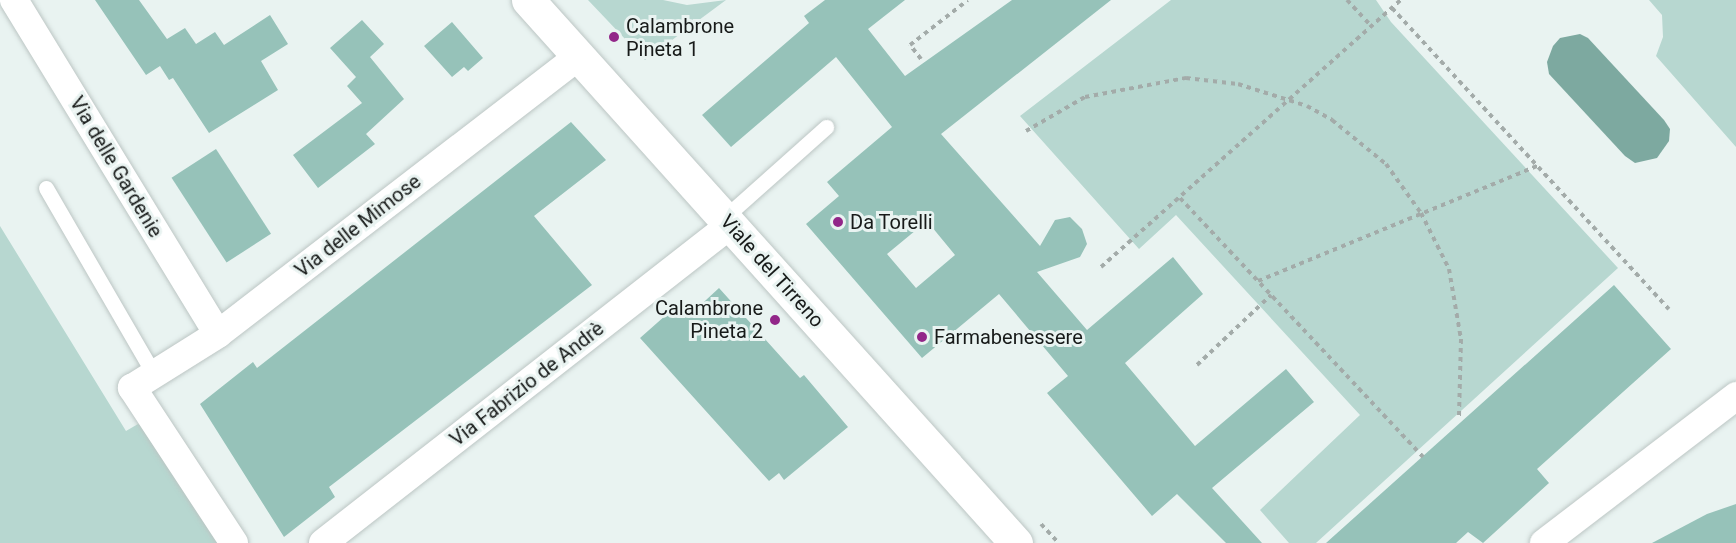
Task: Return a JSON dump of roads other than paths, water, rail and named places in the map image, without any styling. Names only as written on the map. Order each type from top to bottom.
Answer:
[{"type":"main road","name":"Viale del Tirreno","points":[[528,0],[1016,543]]},
{"type":"street","name":"Via delle Gardenie","points":[[14,0],[218,334]]},
{"type":"street","name":"Via delle Mimose","points":[[143,382],[218,334],[579,56]]},
{"type":"street","name":"Via Fabrizio de Andrè","points":[[323,543],[727,221]]},
{"type":"street","points":[[143,382],[234,543]]},
{"type":"street","points":[[1544,543],[1736,396]]},
{"type":"lane","points":[[727,221],[826,127]]},
{"type":"lane","points":[[46,188],[143,382]]},
{"type":"place","name":"Calambrone Pineta 1","points":[[614,37]]},
{"type":"place","name":"Da Torelli","points":[[838,222]]},
{"type":"place","name":"Calambrone Pineta 2","points":[[775,320]]},
{"type":"place","name":"Farmabenessere","points":[[922,337]]}]
